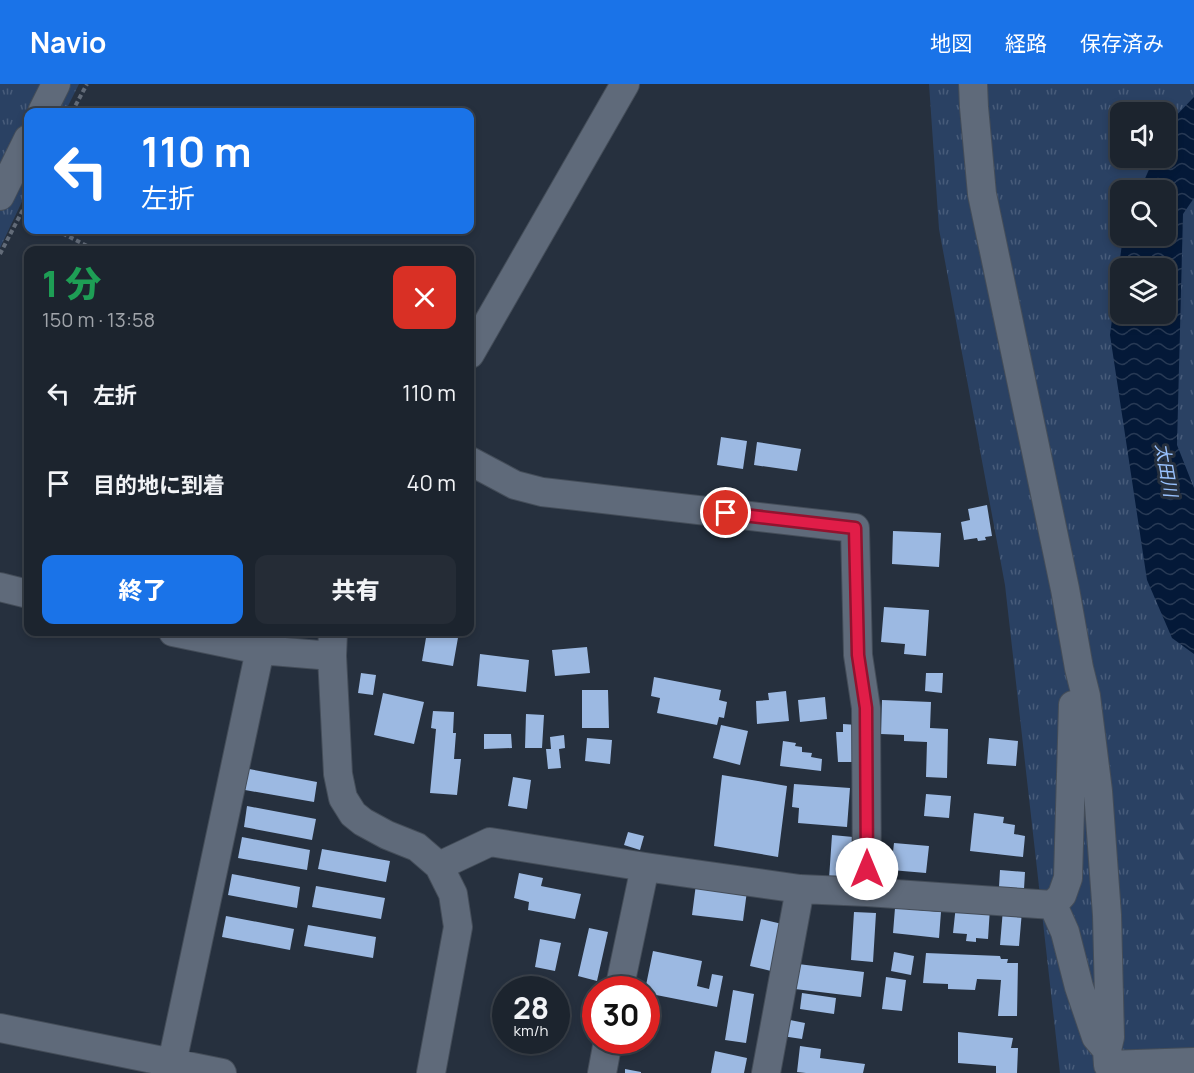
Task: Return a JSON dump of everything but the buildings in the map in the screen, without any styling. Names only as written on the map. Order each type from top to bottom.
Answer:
[{"type":"street","points":[[44,108],[56,84]]},
{"type":"street","points":[[474,347],[625,84]]},
{"type":"street","points":[[973,84],[982,194],[1086,696],[1098,791],[1107,904],[1112,1063]]},
{"type":"street","points":[[11,204],[24,154]]},
{"type":"street","points":[[474,463],[515,485],[542,492],[855,528],[858,655],[866,708],[867,892]]},
{"type":"street","points":[[0,587],[24,593]]},
{"type":"street","points":[[192,636],[260,650],[333,644],[338,774],[343,798],[353,814],[363,822],[417,847],[439,866],[453,894],[458,927],[431,1073]]},
{"type":"street","points":[[172,1063],[260,650]]},
{"type":"street","points":[[1053,905],[1062,895],[1068,878],[1073,697],[1079,668]]},
{"type":"street","points":[[439,866],[490,842],[800,889],[1053,905]]},
{"type":"street","points":[[622,976],[645,867]]},
{"type":"street","points":[[766,1073],[800,889]]},
{"type":"street","points":[[1053,905],[1065,932],[1079,987],[1096,1037],[1112,1063]]},
{"type":"street","points":[[0,1028],[222,1073]]},
{"type":"street","points":[[602,1073],[606,1054]]},
{"type":"street","points":[[1112,1063],[1194,1062]]},
{"type":"path","points":[[74,108],[87,84]]},
{"type":"path","points":[[0,254],[11,204],[24,212]]},
{"type":"path","points":[[64,234],[87,246]]},
{"type":"green space","points":[[0,84],[79,84],[67,108],[24,108],[24,197],[0,248]]},
{"type":"green space","points":[[929,84],[1194,84],[1194,1073],[1060,1073],[1005,585],[939,229]]},
{"type":"green space","points":[[1181,760],[1194,791],[1194,1073],[1183,1073],[1179,846]]},
{"type":"water","name":"太田川","points":[[1194,97],[1194,198],[1183,214],[1177,445],[1194,488],[1194,654],[1172,638],[1147,580],[1110,335],[1111,324],[1176,324],[1176,258],[1120,258],[1122,246],[1176,246],[1176,180],[1144,180],[1150,168],[1176,168],[1176,116]]},
{"type":"route","points":[[726,513],[855,528],[858,655],[866,708],[867,869]]}]
